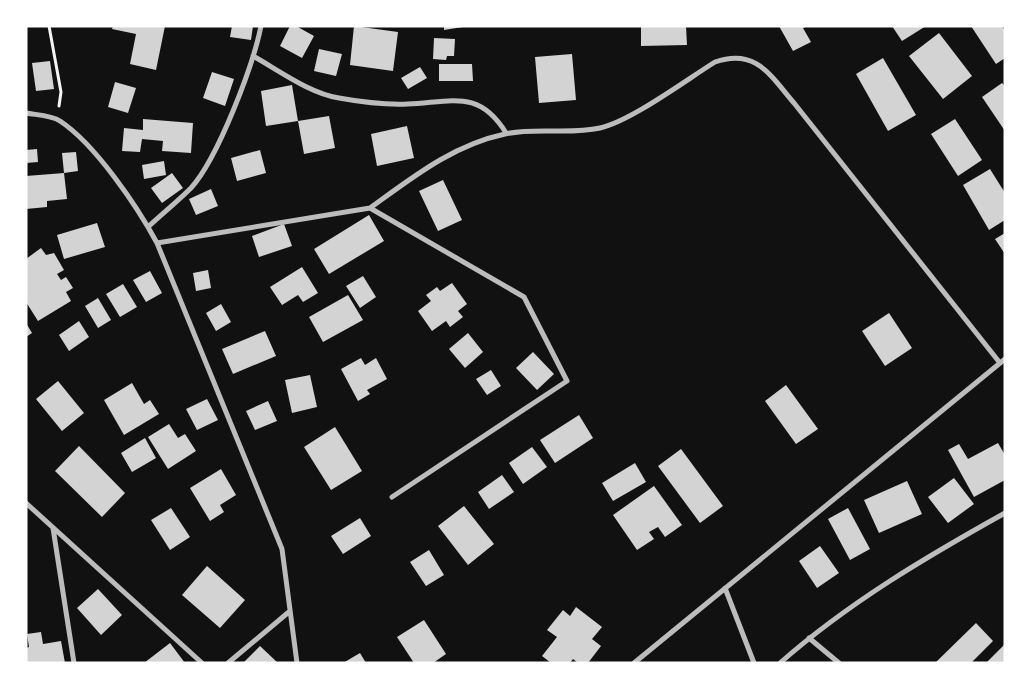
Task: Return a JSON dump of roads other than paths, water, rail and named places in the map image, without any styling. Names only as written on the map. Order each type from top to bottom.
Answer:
[{"type":"street","points":[[148,227],[191,187],[209,162],[253,56],[261,26]]},
{"type":"street","points":[[253,56],[309,87],[337,98],[406,104],[459,100],[480,106],[496,117],[506,133]]},
{"type":"street","points":[[157,243],[370,208],[448,154],[506,133],[600,128],[628,116],[715,62],[731,57],[751,59],[766,70],[1003,361],[634,663]]},
{"type":"street","points":[[26,113],[58,120],[85,143],[148,227],[157,243],[282,549],[297,663]]},
{"type":"street","points":[[370,208],[524,297],[567,381],[392,497]]},
{"type":"street","points":[[26,503],[202,663]]},
{"type":"street","points":[[780,663],[808,638],[914,565],[1005,513]]},
{"type":"street","points":[[53,528],[74,663]]},
{"type":"street","points":[[724,588],[754,663]]},
{"type":"street","points":[[228,663],[290,611]]},
{"type":"street","points":[[808,638],[838,663]]}]
